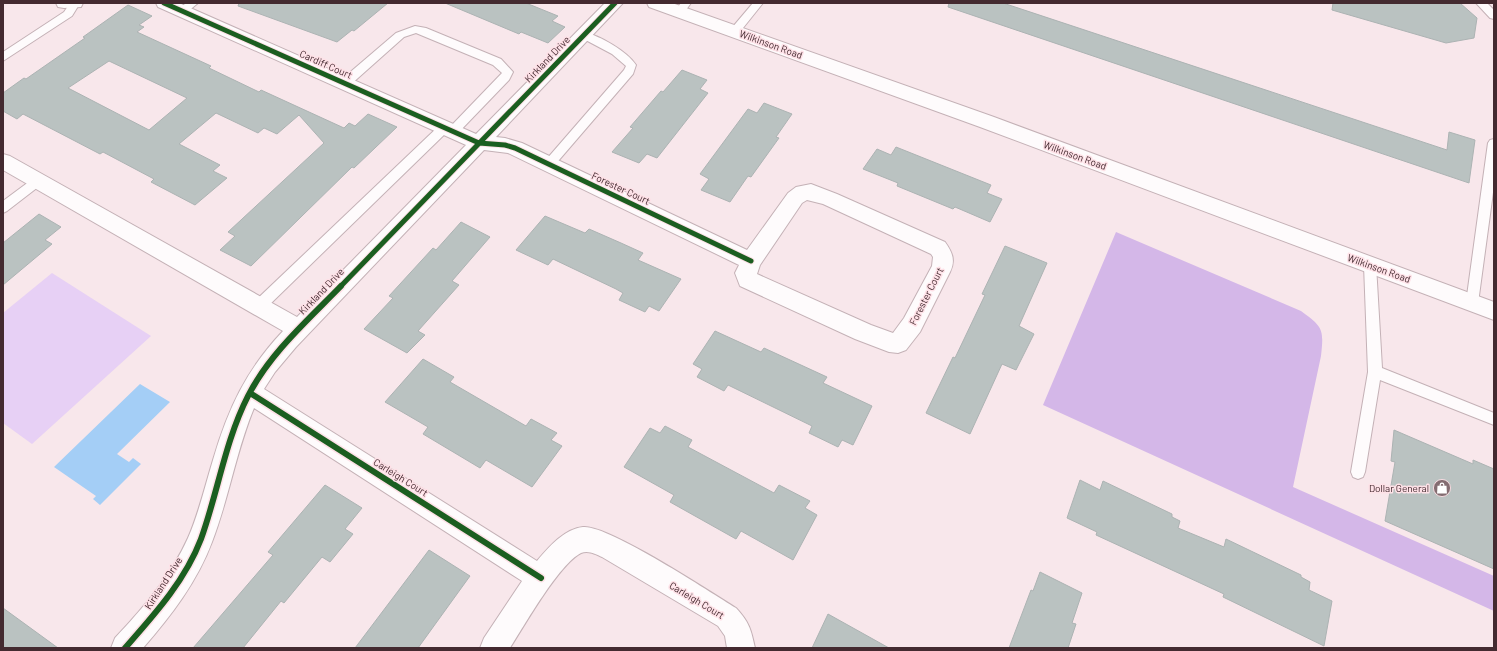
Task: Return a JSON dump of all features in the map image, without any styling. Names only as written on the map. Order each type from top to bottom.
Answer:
[{"type":"street","points":[[64,3],[75,3]]},
{"type":"street","name":"Cardiff Court","points":[[164,3],[188,7],[345,83],[479,143]]},
{"type":"street","name":"Kirkland Drive","points":[[126,648],[157,612],[178,581],[199,542],[241,413],[250,393],[268,362],[615,3]]},
{"type":"street","name":"Wilkinson Road","points":[[655,3],[682,7],[735,31],[994,125],[1494,312]]},
{"type":"street","name":"Forester Court","points":[[479,143],[510,147],[549,164],[751,261]]},
{"type":"street","points":[[3,161],[299,329]]},
{"type":"street","name":"Forester Court","points":[[804,192],[812,192],[938,248],[942,256],[943,266],[912,326],[898,342],[889,342],[863,332],[748,280],[746,273],[751,261],[795,198],[804,192]]},
{"type":"street","name":"Carleigh Court","points":[[250,393],[541,578]]},
{"type":"street","name":"Carleigh Court","points":[[494,648],[555,559],[574,542],[591,539],[611,548],[727,617],[738,630],[741,648]]},
{"type":"lane","points":[[3,57],[68,14],[75,3]]},
{"type":"lane","points":[[735,31],[758,3]]},
{"type":"lane","points":[[1481,3],[1494,16]]},
{"type":"lane","points":[[259,306],[506,78],[508,72],[504,67],[422,30],[415,29],[400,34],[345,83]]},
{"type":"lane","points":[[549,164],[629,71],[631,65],[627,59],[584,35]]},
{"type":"lane","points":[[1472,303],[1494,143]]},
{"type":"lane","points":[[3,208],[38,181]]},
{"type":"lane","points":[[1358,472],[1375,372],[1370,265]]},
{"type":"lane","points":[[1375,372],[1494,419]]},
{"type":"shaded area","points":[[1116,232],[1301,311],[1318,325],[1322,334],[1321,356],[1293,487],[1494,576],[1494,611],[1043,405]]},
{"type":"shaded area","points":[[52,273],[151,336],[32,444],[3,423],[3,313]]},
{"type":"water","points":[[140,384],[170,402],[117,454],[129,462],[133,458],[141,464],[100,505],[93,499],[96,496],[54,467]]},
{"type":"building","points":[[239,3],[388,3],[354,31],[352,30],[337,42],[238,6]]},
{"type":"building","points":[[445,3],[526,3],[558,16],[552,21],[565,27],[548,43],[521,32],[519,34]]},
{"type":"building","points":[[949,3],[1003,3],[1447,150],[1449,132],[1475,140],[1469,183],[948,7]]},
{"type":"building","points":[[1333,3],[1460,3],[1477,18],[1474,38],[1446,43],[1332,10]]},
{"type":"building","points":[[128,5],[152,16],[139,25],[144,27],[137,32],[211,66],[209,68],[259,92],[261,90],[344,128],[349,123],[355,126],[368,114],[397,127],[354,168],[352,167],[251,266],[220,250],[235,236],[228,232],[324,143],[299,115],[277,134],[264,128],[258,133],[216,113],[179,144],[220,165],[213,171],[227,178],[195,205],[151,182],[154,179],[103,152],[100,154],[23,114],[17,119],[3,111],[3,93],[85,38],[83,37]],"holes":[[[109,61],[187,98],[149,130],[68,88]]]},
{"type":"building","points":[[682,70],[707,80],[700,89],[708,93],[657,158],[647,154],[639,163],[612,152],[633,128],[630,127],[661,91],[663,92]]},
{"type":"building","points":[[764,103],[792,114],[776,137],[779,138],[751,177],[748,176],[730,202],[701,190],[709,179],[700,174],[748,109],[757,113]]},
{"type":"building","points":[[896,147],[991,185],[987,193],[1002,199],[990,222],[955,207],[953,209],[897,186],[898,183],[863,169],[877,149],[891,155]]},
{"type":"building","points":[[39,214],[61,227],[45,240],[52,244],[3,285],[3,243]]},
{"type":"building","points":[[545,216],[585,233],[589,229],[643,253],[638,260],[681,279],[659,311],[649,306],[645,312],[619,300],[623,293],[616,289],[553,259],[548,265],[516,250]]},
{"type":"building","points":[[461,222],[490,237],[452,281],[459,285],[418,331],[425,335],[407,353],[364,329],[393,298],[389,296],[433,248],[436,250]]},
{"type":"building","points":[[1005,246],[1047,263],[1019,326],[1034,334],[1016,370],[1002,364],[970,434],[926,413],[953,357],[955,358],[985,295],[982,294]]},
{"type":"building","points":[[715,331],[761,352],[764,348],[827,377],[823,383],[872,406],[853,445],[842,440],[838,447],[809,433],[812,426],[728,385],[724,391],[697,377],[702,369],[693,364]]},
{"type":"building","points":[[423,359],[454,377],[450,382],[526,426],[531,419],[557,433],[551,440],[562,446],[532,487],[486,460],[480,468],[423,434],[428,427],[385,402]]},
{"type":"building","points":[[665,426],[692,440],[688,447],[774,493],[779,485],[810,501],[805,508],[817,515],[793,560],[741,531],[736,539],[670,502],[674,495],[624,467],[650,428],[660,433]]},
{"type":"building","name":"Dollar General","points":[[1394,430],[1473,464],[1473,460],[1494,469],[1494,569],[1385,521],[1395,462],[1391,461]]},
{"type":"building","points":[[1080,480],[1100,490],[1103,481],[1172,514],[1172,517],[1180,521],[1178,528],[1224,547],[1226,539],[1301,575],[1301,577],[1310,582],[1309,590],[1332,601],[1324,646],[1223,597],[1224,594],[1096,535],[1097,532],[1067,518]]},
{"type":"building","points":[[325,485],[362,508],[345,529],[353,534],[330,562],[322,557],[284,603],[281,601],[243,648],[193,648],[273,555],[268,552]]},
{"type":"building","points":[[429,550],[470,576],[418,648],[355,648]]},
{"type":"building","points":[[1040,572],[1082,593],[1072,623],[1076,624],[1068,648],[1009,648],[1031,590],[1033,591]]},
{"type":"building","points":[[3,608],[58,648],[3,648]]},
{"type":"building","points":[[828,614],[889,648],[812,648]]},
{"type":"cycle path","points":[[164,3],[479,143],[505,145],[515,148],[751,261]]},
{"type":"cycle path","points":[[125,648],[147,624],[167,598],[193,556],[207,521],[239,416],[258,378],[267,365],[299,329],[615,3]]},
{"type":"cycle path","points":[[250,393],[541,578]]},
{"type":"place","name":"Dollar General","points":[[1442,488]]}]
